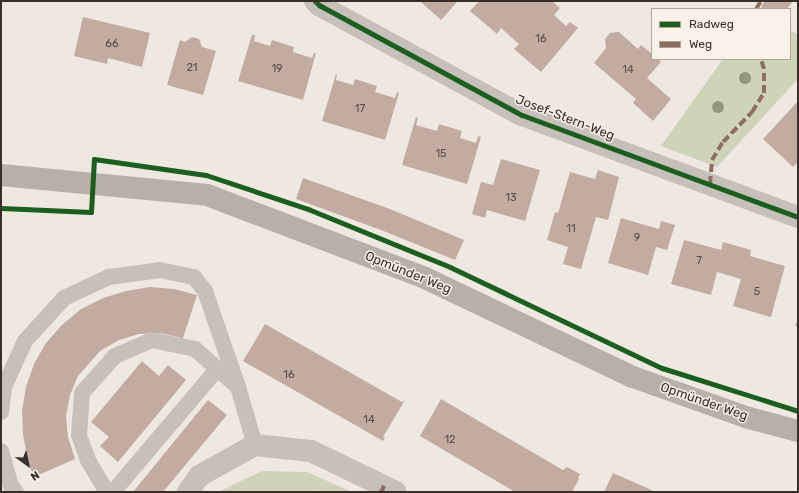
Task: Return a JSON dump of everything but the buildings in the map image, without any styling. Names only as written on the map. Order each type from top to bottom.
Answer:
[{"type":"main road","name":"Opmünder Weg","points":[[1,175],[206,194],[425,278],[633,378],[749,418],[798,431]]},
{"type":"street","name":"Josef-Stern-Weg","points":[[315,1],[522,115],[798,217]]},
{"type":"street","points":[[188,492],[199,476],[255,445],[312,451],[396,492]]},
{"type":"lane","points":[[1,412],[4,387],[25,341],[64,298],[109,278],[160,270],[194,276],[205,291],[238,387],[255,445]]},
{"type":"lane","points":[[107,492],[88,460],[79,435],[82,393],[115,356],[152,340],[195,349],[238,387]]},
{"type":"lane","points":[[113,492],[218,368]]},
{"type":"lane","points":[[1,451],[11,486],[16,492]]},
{"type":"green space","points":[[791,31],[798,35],[798,79],[717,167],[661,146],[722,60],[791,60]]},
{"type":"green space","points":[[262,471],[307,472],[352,492],[321,492],[317,490],[316,492],[218,492]]},
{"type":"marked path","points":[[757,8],[761,1]]},
{"type":"marked path","points":[[710,184],[712,160],[723,142],[752,112],[764,93],[764,69],[761,60]]},
{"type":"marked path","points":[[381,492],[384,486]]},
{"type":"cycle path","points":[[315,1],[319,5],[522,115],[798,217]]},
{"type":"cycle path","points":[[1,208],[91,212],[94,159],[206,175],[308,209],[450,267],[662,368],[798,411]]}]
